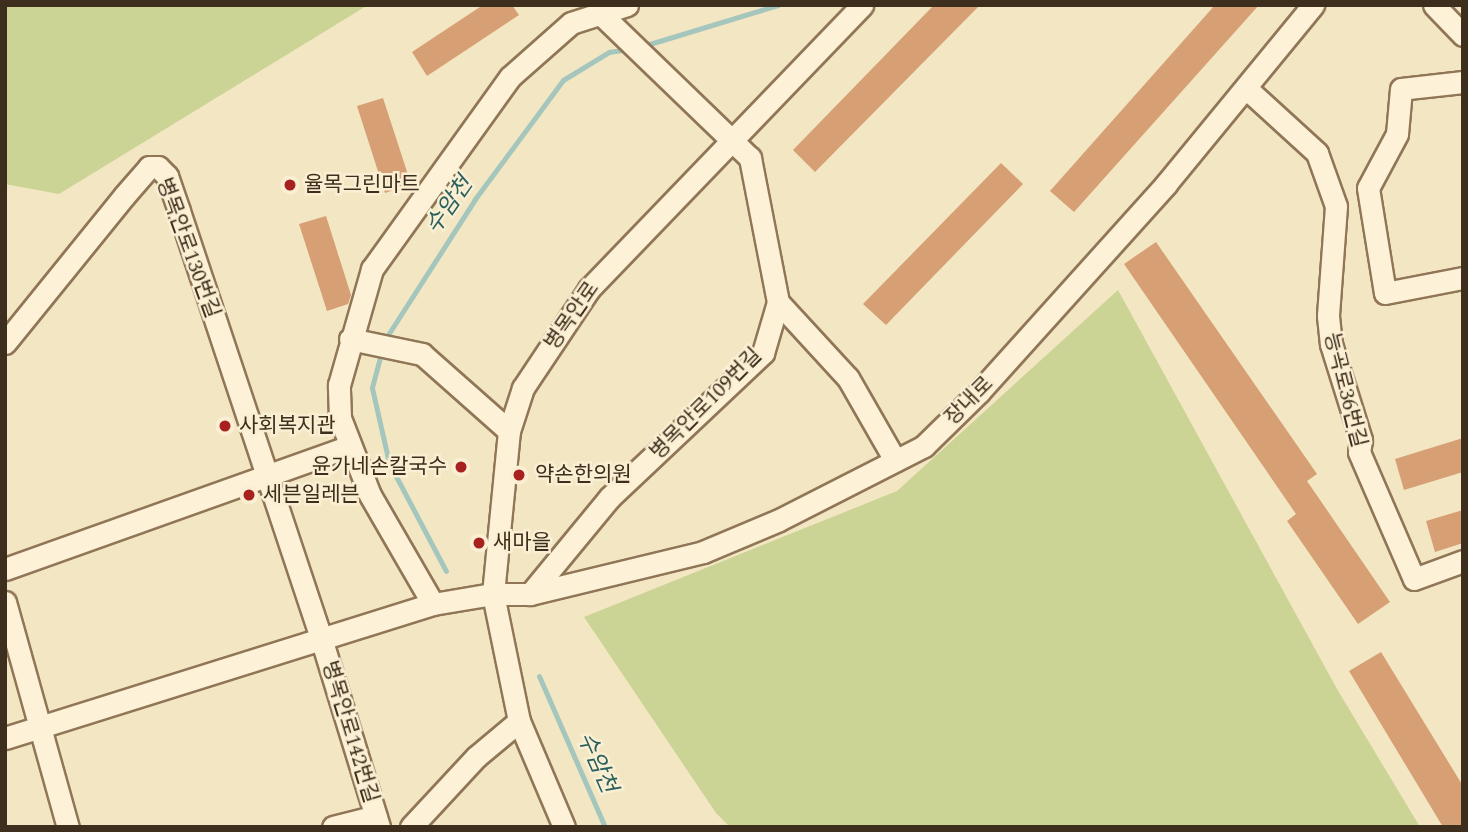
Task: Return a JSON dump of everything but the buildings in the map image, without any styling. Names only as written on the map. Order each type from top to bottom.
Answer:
[{"type":"street","points":[[433,604],[370,495],[341,418],[339,385],[356,341],[372,269],[510,77],[571,23],[627,5]]},
{"type":"street","name":"병목안로","points":[[564,827],[519,721],[493,594],[509,431],[523,388],[589,289],[862,5]]},
{"type":"street","name":"장내로","points":[[493,594],[530,594],[703,552],[779,520],[923,446],[979,392],[1247,89],[1313,5]]},
{"type":"street","points":[[1434,5],[1463,35]]},
{"type":"street","name":"병목안로109번길","points":[[530,594],[609,498],[762,353],[778,302],[750,159],[599,12]]},
{"type":"street","points":[[1336,205],[1368,188],[1397,134],[1401,89],[1463,82]]},
{"type":"street","name":"능곡로36번길","points":[[1247,89],[1317,153],[1336,205],[1328,316],[1331,344],[1361,440],[1359,452],[1414,579],[1463,561]]},
{"type":"street","name":"병목안로130번길","points":[[5,343],[149,167],[158,167],[167,176],[321,638]]},
{"type":"street","points":[[1368,188],[1385,293],[1463,278]]},
{"type":"street","points":[[778,302],[848,378],[895,460]]},
{"type":"street","points":[[356,341],[413,349],[509,431]]},
{"type":"street","points":[[5,569],[171,513],[265,475],[350,446]]},
{"type":"street","points":[[5,737],[433,604],[493,594]]},
{"type":"street","points":[[5,602],[68,827]]},
{"type":"street","name":"병목안로142번길","points":[[321,638],[377,821]]},
{"type":"street","points":[[411,827],[476,757],[519,721]]},
{"type":"street","points":[[333,827],[377,821]]},
{"type":"green space","points":[[5,5],[368,5],[59,194],[5,184]]},
{"type":"green space","points":[[1118,290],[1337,689],[1420,827],[730,827],[716,813],[584,617],[897,491]]},
{"type":"waterway","name":"수암천","points":[[643,46],[778,5]]},
{"type":"waterway","name":"수암천","points":[[384,341],[475,199],[563,80],[609,52],[627,49]]},
{"type":"waterway","name":"수암천","points":[[382,350],[372,388],[389,463],[446,571]]},
{"type":"waterway","name":"수암천","points":[[539,676],[605,827]]},
{"type":"place","name":"율목그린마트","points":[[290,185]]},
{"type":"place","name":"사회복지관","points":[[225,426]]},
{"type":"place","name":"윤가네손칼국수","points":[[461,467]]},
{"type":"place","name":"약손한의원","points":[[519,475]]},
{"type":"place","name":"세븐일레븐","points":[[249,495]]},
{"type":"place","name":"새마을","points":[[479,543]]}]
